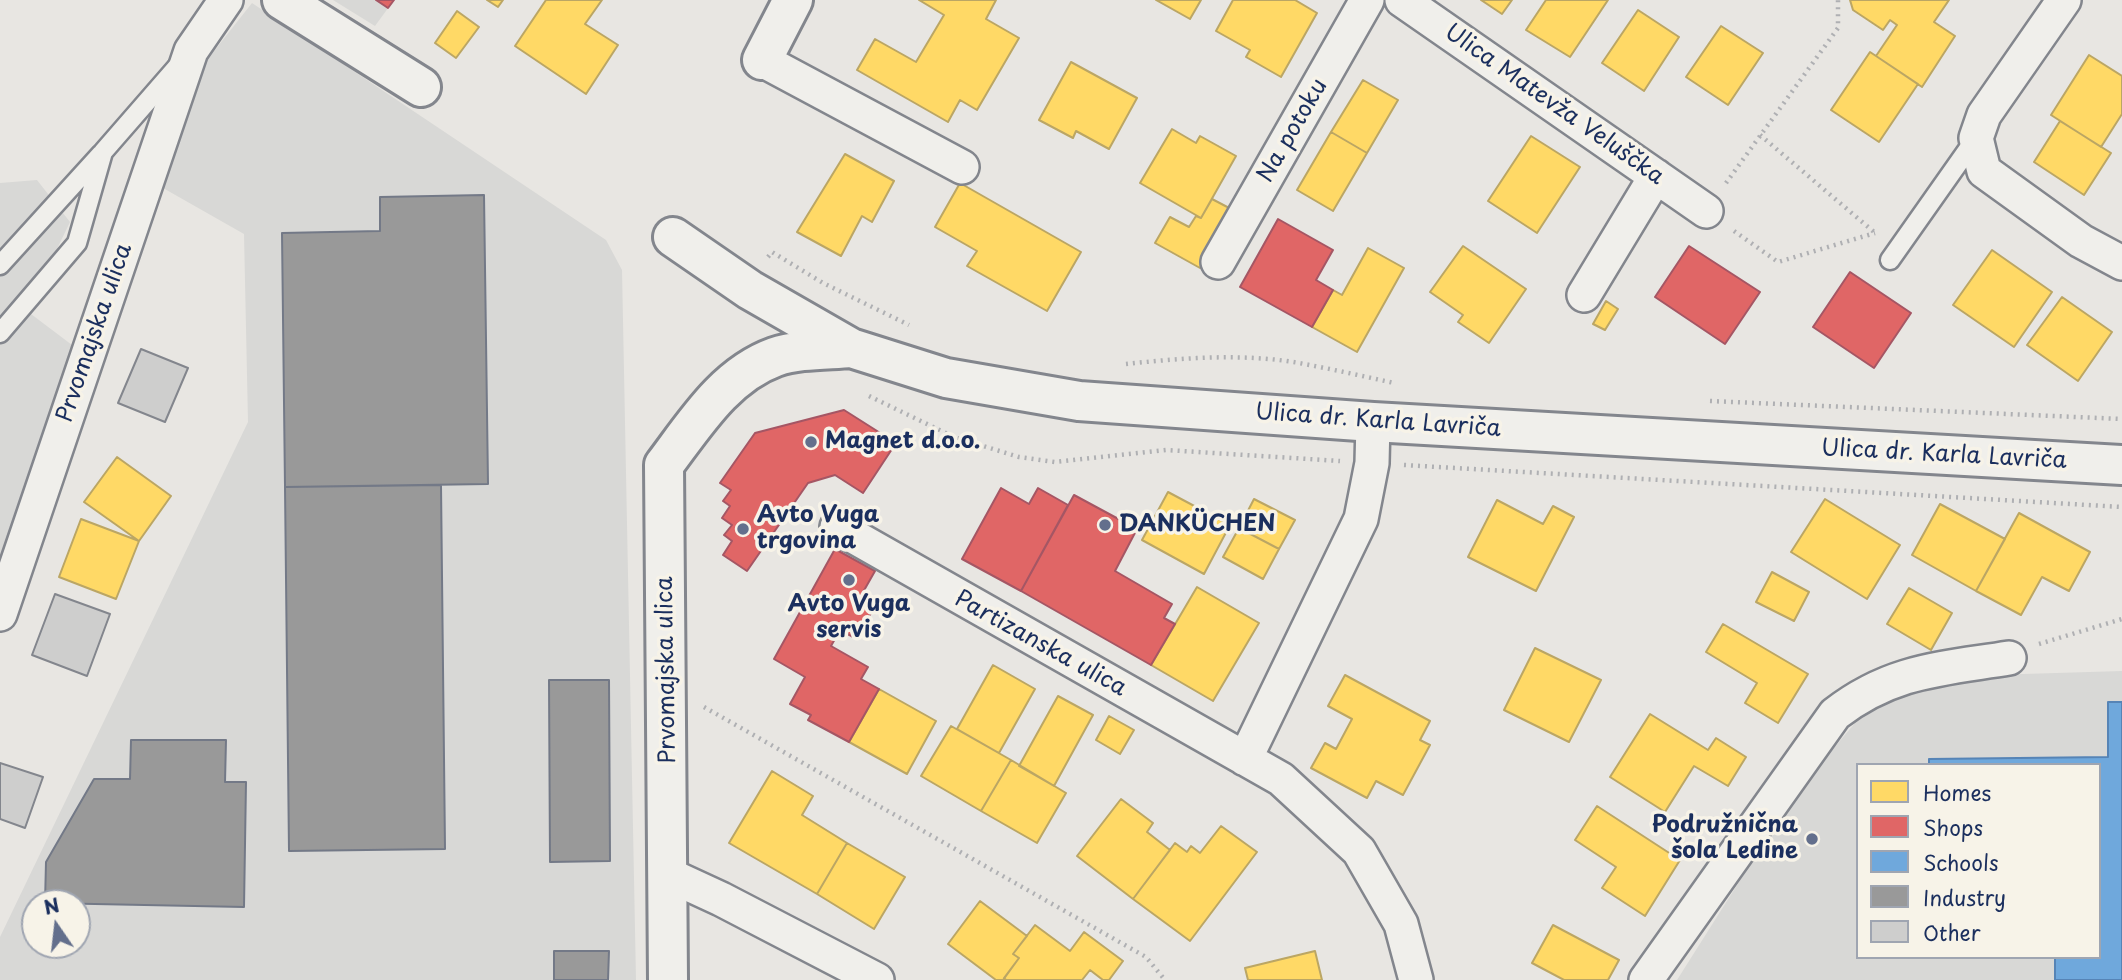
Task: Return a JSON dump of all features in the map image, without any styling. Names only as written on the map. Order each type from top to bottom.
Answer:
[{"type":"main road","points":[[282,0],[421,87]]},
{"type":"main road","points":[[762,60],[793,0]]},
{"type":"main road","name":"Ulica dr. Karla Lavriča","points":[[673,237],[750,290],[851,348],[946,378],[1079,401],[1373,422],[2122,466]]},
{"type":"main road","name":"Prvomajska ulica","points":[[668,980],[668,687],[664,465],[715,398],[748,371],[776,357],[851,348]]},
{"type":"street","name":"Prvomajska ulica","points":[[0,614],[191,51],[226,0]]},
{"type":"street","name":"Na potoku","points":[[1218,262],[1367,0]]},
{"type":"street","name":"Ulica Matevža Veluščka","points":[[1402,0],[1706,211]]},
{"type":"street","points":[[2064,0],[1984,114],[1976,138],[1984,171],[2081,241],[2122,263]]},
{"type":"street","points":[[762,60],[962,167]]},
{"type":"street","points":[[1584,295],[1656,176]]},
{"type":"street","points":[[1245,759],[1362,519],[1372,463],[1373,422]]},
{"type":"street","name":"Partizanska ulica","points":[[836,527],[1281,779],[1359,850],[1401,924],[1416,980]]},
{"type":"street","points":[[1646,980],[1835,713],[1863,692],[1907,675],[2009,658]]},
{"type":"street","points":[[669,876],[722,899],[877,980]]},
{"type":"lane","points":[[0,265],[191,51]]},
{"type":"lane","points":[[1890,260],[1976,138]]},
{"type":"lane","points":[[0,333],[77,243],[103,152]]},
{"type":"path","points":[[1838,0],[1838,28],[1706,211],[1778,262],[1875,233],[1914,225]]},
{"type":"path","points":[[1760,135],[1875,233]]},
{"type":"path","points":[[772,251],[824,283],[919,329]]},
{"type":"path","points":[[1122,365],[1173,359],[1238,358],[1297,363],[1404,385]]},
{"type":"path","points":[[867,395],[954,438],[1031,459],[1055,462],[1104,459],[1166,450],[2122,506]]},
{"type":"path","points":[[1706,401],[2122,419]]},
{"type":"path","points":[[2009,658],[2048,640],[2122,619]]},
{"type":"path","points":[[668,687],[1146,957],[1165,980]]},
{"type":"shaded area","points":[[333,0],[394,0],[375,26]]},
{"type":"shaded area","points":[[252,3],[606,240],[622,270],[636,980],[0,980],[0,937],[21,893],[21,959],[91,959],[91,889],[23,889],[248,422],[244,234],[163,188],[203,65]]},
{"type":"shaded area","points":[[37,180],[70,222],[27,311],[76,348],[0,570],[0,183]]},
{"type":"shaded area","name":"Podružnična šola Ledine","points":[[2122,671],[2122,980],[1677,980],[1794,795],[1855,723],[1924,677]]},
{"type":"building: Homes","points":[[487,0],[503,0],[498,7]]},
{"type":"building: Homes","points":[[546,0],[602,0],[585,24],[618,45],[586,94],[515,46]]},
{"type":"building: Homes","points":[[919,0],[996,0],[986,19],[1019,38],[977,110],[960,100],[948,122],[857,70],[875,39],[916,62],[944,15]]},
{"type":"building: Homes","points":[[1156,0],[1201,0],[1190,19]]},
{"type":"building: Homes","points":[[1233,0],[1295,0],[1317,13],[1281,77],[1246,57],[1250,50],[1216,31]]},
{"type":"building: Homes","points":[[1481,0],[1512,0],[1502,14]]},
{"type":"building: Homes","points":[[1546,0],[1608,0],[1570,57],[1526,30]]},
{"type":"building: Homes","points":[[1850,0],[1949,0],[1934,22],[1955,36],[1922,87],[1876,56],[1897,25],[1890,20],[1883,30],[1853,10]]},
{"type":"building: Homes","points":[[1638,10],[1679,37],[1644,91],[1602,63]]},
{"type":"building: Homes","points":[[457,11],[479,27],[456,58],[435,43]]},
{"type":"building: Homes","points":[[1721,26],[1763,53],[1728,105],[1686,77]]},
{"type":"building: Homes","points":[[1870,52],[1918,84],[1879,142],[1831,110]]},
{"type":"building: Homes","points":[[2089,55],[2122,76],[2122,114],[2101,147],[2051,115]]},
{"type":"building: Homes","points":[[1071,62],[1137,98],[1109,149],[1076,131],[1073,138],[1039,120]]},
{"type":"building: Homes","points":[[1363,80],[1398,100],[1367,153],[1331,132]]},
{"type":"building: Homes","points":[[2060,121],[2111,153],[2084,195],[2034,162]]},
{"type":"building: Homes","points":[[1172,129],[1196,143],[1200,136],[1236,156],[1201,218],[1140,183]]},
{"type":"building: Homes","points":[[1331,132],[1367,153],[1333,211],[1297,190]]},
{"type":"building: Homes","points":[[1531,136],[1580,167],[1537,233],[1488,201]]},
{"type":"building: Homes","points":[[845,154],[894,181],[872,222],[862,216],[841,256],[797,232]]},
{"type":"building: Homes","points":[[960,183],[1081,252],[1047,311],[967,266],[977,251],[935,227]]},
{"type":"building: Homes","points":[[1212,199],[1233,210],[1200,268],[1155,243],[1170,217],[1189,227],[1196,216],[1201,218]]},
{"type":"building: Homes","points":[[1463,246],[1526,289],[1489,343],[1458,322],[1463,315],[1430,292]]},
{"type":"building: Homes","points":[[1368,248],[1404,268],[1357,352],[1312,327],[1333,290],[1342,295]]},
{"type":"building: Homes","points":[[1992,250],[2052,292],[2014,347],[1953,305]]},
{"type":"building: Homes","points":[[2062,297],[2112,332],[2078,381],[2027,345]]},
{"type":"building: Homes","points":[[1606,301],[1618,309],[1605,330],[1593,324]]},
{"type":"building: Homes","points":[[117,457],[171,496],[139,541],[84,502]]},
{"type":"building: Homes","points":[[1168,492],[1230,525],[1204,574],[1142,540]]},
{"type":"building: Homes","points":[[1254,499],[1295,520],[1279,549],[1239,528]]},
{"type":"building: Homes","points":[[1825,499],[1900,545],[1867,599],[1791,552]]},
{"type":"building: Homes","points":[[1497,500],[1543,524],[1553,506],[1574,517],[1536,591],[1468,557]]},
{"type":"building: Homes","points":[[1940,504],[2005,539],[1976,591],[1912,555]]},
{"type":"building: Homes","points":[[2019,513],[2090,552],[2069,591],[2042,577],[2021,615],[1976,591]]},
{"type":"building: Homes","points":[[81,519],[139,541],[116,599],[59,577]]},
{"type":"building: Homes","points":[[1239,528],[1279,549],[1263,579],[1223,557]]},
{"type":"building: Homes","points":[[1772,572],[1809,592],[1794,621],[1756,602]]},
{"type":"building: Homes","points":[[1197,587],[1259,623],[1213,701],[1151,665]]},
{"type":"building: Homes","points":[[1909,588],[1952,613],[1931,650],[1887,624]]},
{"type":"building: Homes","points":[[1723,624],[1808,674],[1778,723],[1745,703],[1757,683],[1706,652]]},
{"type":"building: Homes","points":[[1535,648],[1601,680],[1569,742],[1504,710]]},
{"type":"building: Homes","points":[[993,665],[1035,689],[999,753],[957,729]]},
{"type":"building: Homes","points":[[1345,675],[1430,721],[1420,740],[1430,745],[1403,795],[1376,781],[1367,798],[1311,768],[1325,743],[1336,749],[1352,719],[1328,706]]},
{"type":"building: Homes","points":[[879,689],[936,721],[907,774],[849,742]]},
{"type":"building: Homes","points":[[1058,696],[1093,715],[1054,786],[1019,766]]},
{"type":"building: Homes","points":[[1650,714],[1708,750],[1716,738],[1746,757],[1728,786],[1694,766],[1665,812],[1610,777]]},
{"type":"building: Homes","points":[[1109,716],[1134,730],[1120,754],[1096,740]]},
{"type":"building: Homes","points":[[951,726],[1011,760],[981,811],[921,776]]},
{"type":"building: Homes","points":[[1011,760],[1066,793],[1037,843],[981,811]]},
{"type":"building: Homes","points":[[772,771],[813,796],[802,815],[847,843],[817,894],[729,843]]},
{"type":"building: Homes","points":[[1121,799],[1153,823],[1147,832],[1170,850],[1133,899],[1077,856]]},
{"type":"building: Homes","points":[[1597,806],[1680,860],[1645,916],[1602,888],[1616,867],[1575,840]]},
{"type":"building: Homes","points":[[1221,826],[1257,852],[1190,941],[1133,899],[1175,843],[1187,852],[1191,846],[1200,853]]},
{"type":"building: Homes","points":[[847,843],[905,877],[874,929],[817,894]]},
{"type":"building: Homes","points":[[980,901],[1027,936],[1013,954],[1019,958],[1003,980],[996,980],[948,944]]},
{"type":"building: Homes","points":[[1035,925],[1070,951],[1084,932],[1123,961],[1109,980],[1103,980],[1090,970],[1082,980],[1006,980],[1004,978],[1019,958],[1013,954]]},
{"type":"building: Homes","points":[[1553,925],[1619,960],[1608,980],[1564,980],[1532,963]]},
{"type":"building: Homes","points":[[1315,951],[1322,980],[1248,980],[1245,968]]},
{"type":"building: Shops","points":[[376,0],[394,0],[388,8]]},
{"type":"building: Shops","points":[[1278,219],[1333,250],[1316,280],[1333,290],[1312,327],[1240,287]]},
{"type":"building: Shops","points":[[1689,246],[1760,292],[1725,344],[1655,297]]},
{"type":"building: Shops","points":[[1850,272],[1911,313],[1874,368],[1813,327]]},
{"type":"building: Shops","points":[[844,410],[896,443],[863,493],[835,475],[808,483],[747,571],[723,555],[732,541],[724,535],[732,525],[722,518],[730,506],[723,501],[731,490],[720,483],[755,433]]},
{"type":"building: Shops","points":[[1001,488],[1029,504],[1038,488],[1068,505],[1021,591],[962,559]]},
{"type":"building: Shops","points":[[1074,495],[1137,529],[1115,571],[1172,604],[1164,618],[1175,624],[1151,665],[1021,591]]},
{"type":"building: Shops","points":[[835,549],[875,571],[858,601],[873,609],[857,639],[840,630],[831,646],[868,667],[861,679],[879,689],[849,742],[808,720],[811,715],[790,704],[805,677],[774,659]]},
{"type":"building: Schools","points":[[2108,702],[2122,702],[2122,980],[2055,980],[2055,959],[2101,959],[2101,763],[1929,763],[1929,759],[2108,757]]},
{"type":"building: Industry","points":[[484,195],[488,484],[285,487],[282,233],[380,231],[380,197]]},
{"type":"building: Industry","points":[[441,485],[445,849],[289,851],[285,487]]},
{"type":"building: Industry","points":[[549,680],[609,680],[610,861],[550,862]]},
{"type":"building: Industry","points":[[131,740],[226,740],[225,782],[246,782],[244,907],[91,904],[91,889],[45,889],[46,862],[94,779],[130,779]]},
{"type":"building: Industry","points":[[554,951],[609,951],[608,980],[554,980]]},
{"type":"building: Other","points":[[141,349],[188,368],[165,422],[118,403]]},
{"type":"building: Other","points":[[55,594],[110,614],[87,676],[32,655]]},
{"type":"building: Other","points":[[0,763],[43,777],[25,828],[0,819]]},
{"type":"place","name":"Magnet d.o.o.","points":[[811,442]]},
{"type":"place","name":"DANKÜCHEN","points":[[1105,525]]},
{"type":"place","name":"Avto Vuga trgovina","points":[[743,529]]},
{"type":"place","name":"Avto Vuga servis","points":[[849,580]]},
{"type":"place","name":"Podružnična šola Ledine","points":[[1812,839]]}]
